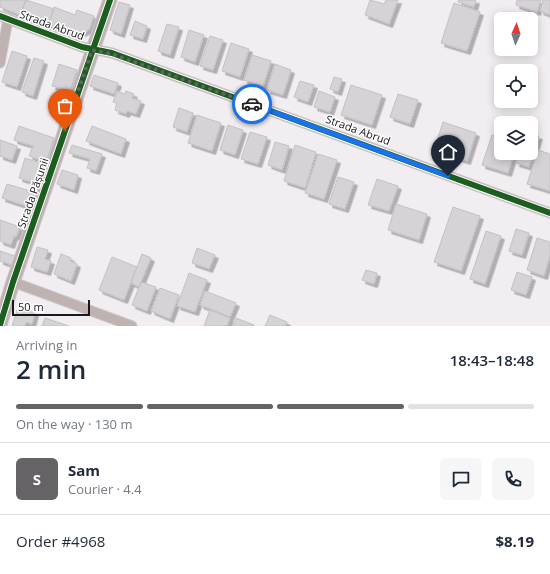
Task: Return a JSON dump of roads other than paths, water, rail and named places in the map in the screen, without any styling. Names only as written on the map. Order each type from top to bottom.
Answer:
[{"type":"street","name":"Strada Pășunii","points":[[0,323],[12,282],[110,0]]},
{"type":"street","name":"Strada Abrud","points":[[4,17],[74,44],[92,50],[112,54],[550,213]]},
{"type":"street","points":[[0,63],[4,17]]},
{"type":"street","points":[[12,282],[132,326]]}]
